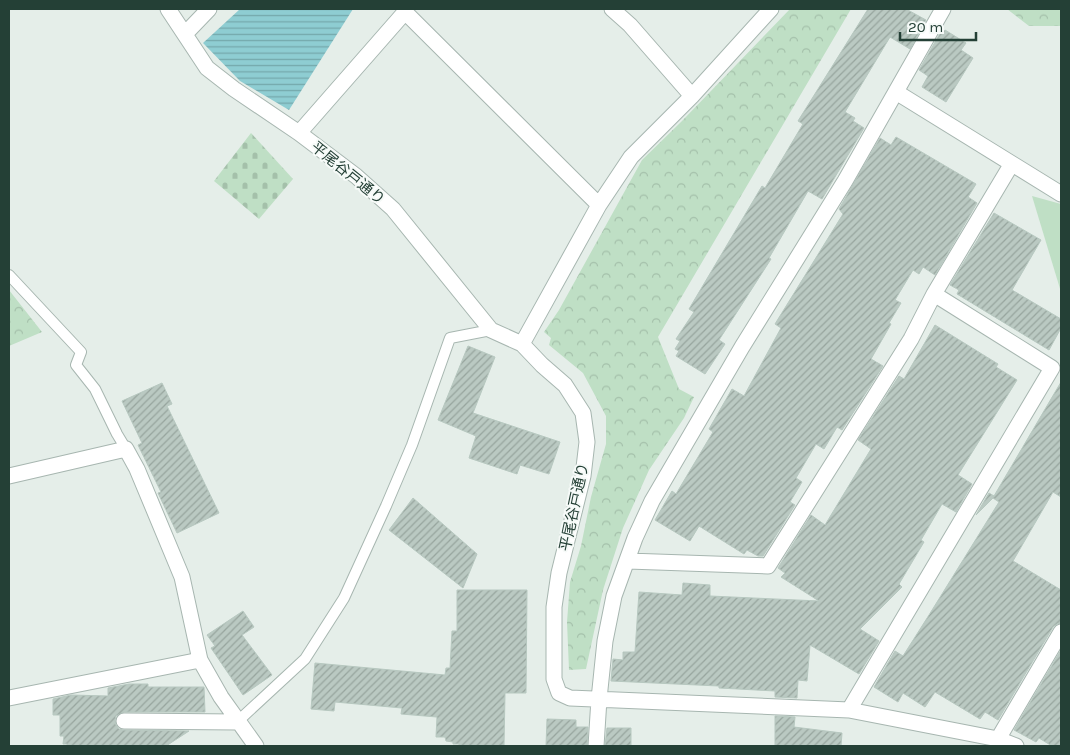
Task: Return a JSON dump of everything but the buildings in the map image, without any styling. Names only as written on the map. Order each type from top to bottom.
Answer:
[{"type":"street","name":"平尾谷戸通り","points":[[168,9],[207,68],[356,176],[393,209],[491,330],[522,344],[565,385],[583,413],[587,442],[584,476],[559,573],[554,607],[554,679],[559,694],[570,698],[849,710],[998,739],[1016,746]]},
{"type":"street","points":[[185,34],[209,9]]},
{"type":"street","points":[[612,9],[630,25],[692,96]]},
{"type":"street","points":[[522,344],[599,205],[632,157],[692,96],[772,9]]},
{"type":"street","points":[[596,746],[605,641],[614,596],[635,538],[652,501],[742,347],[845,181],[943,9]]},
{"type":"street","points":[[299,133],[405,12],[599,205]]},
{"type":"street","points":[[896,92],[1011,165],[1061,194]]},
{"type":"street","points":[[628,561],[768,566],[911,339],[934,294],[1011,165]]},
{"type":"street","points":[[849,710],[1052,368],[934,294]]},
{"type":"street","points":[[9,476],[126,449],[137,470],[182,577],[200,660],[238,722],[256,746]]},
{"type":"street","points":[[998,739],[1061,632]]},
{"type":"street","points":[[9,698],[200,660]]},
{"type":"street","points":[[124,721],[238,722]]},
{"type":"lane","points":[[9,275],[81,352],[76,365],[95,389],[126,449]]},
{"type":"lane","points":[[238,722],[305,659],[344,598],[412,445],[450,338],[491,330]]},
{"type":"green space","points":[[790,9],[851,9],[658,337],[679,389],[694,397],[684,418],[649,470],[623,528],[603,590],[586,669],[569,670],[567,622],[570,582],[581,546],[591,497],[606,444],[606,416],[583,373],[549,345],[551,338],[544,332],[559,310],[642,160]]},
{"type":"green space","points":[[1007,9],[1061,9],[1061,26],[1029,26]]},
{"type":"green space","points":[[251,133],[293,179],[259,219],[214,181]]},
{"type":"green space","points":[[1032,196],[1061,204],[1061,292]]},
{"type":"green space","points":[[9,290],[42,332],[9,346]]},
{"type":"water","points":[[240,9],[353,9],[289,110],[240,81],[203,43]]}]
